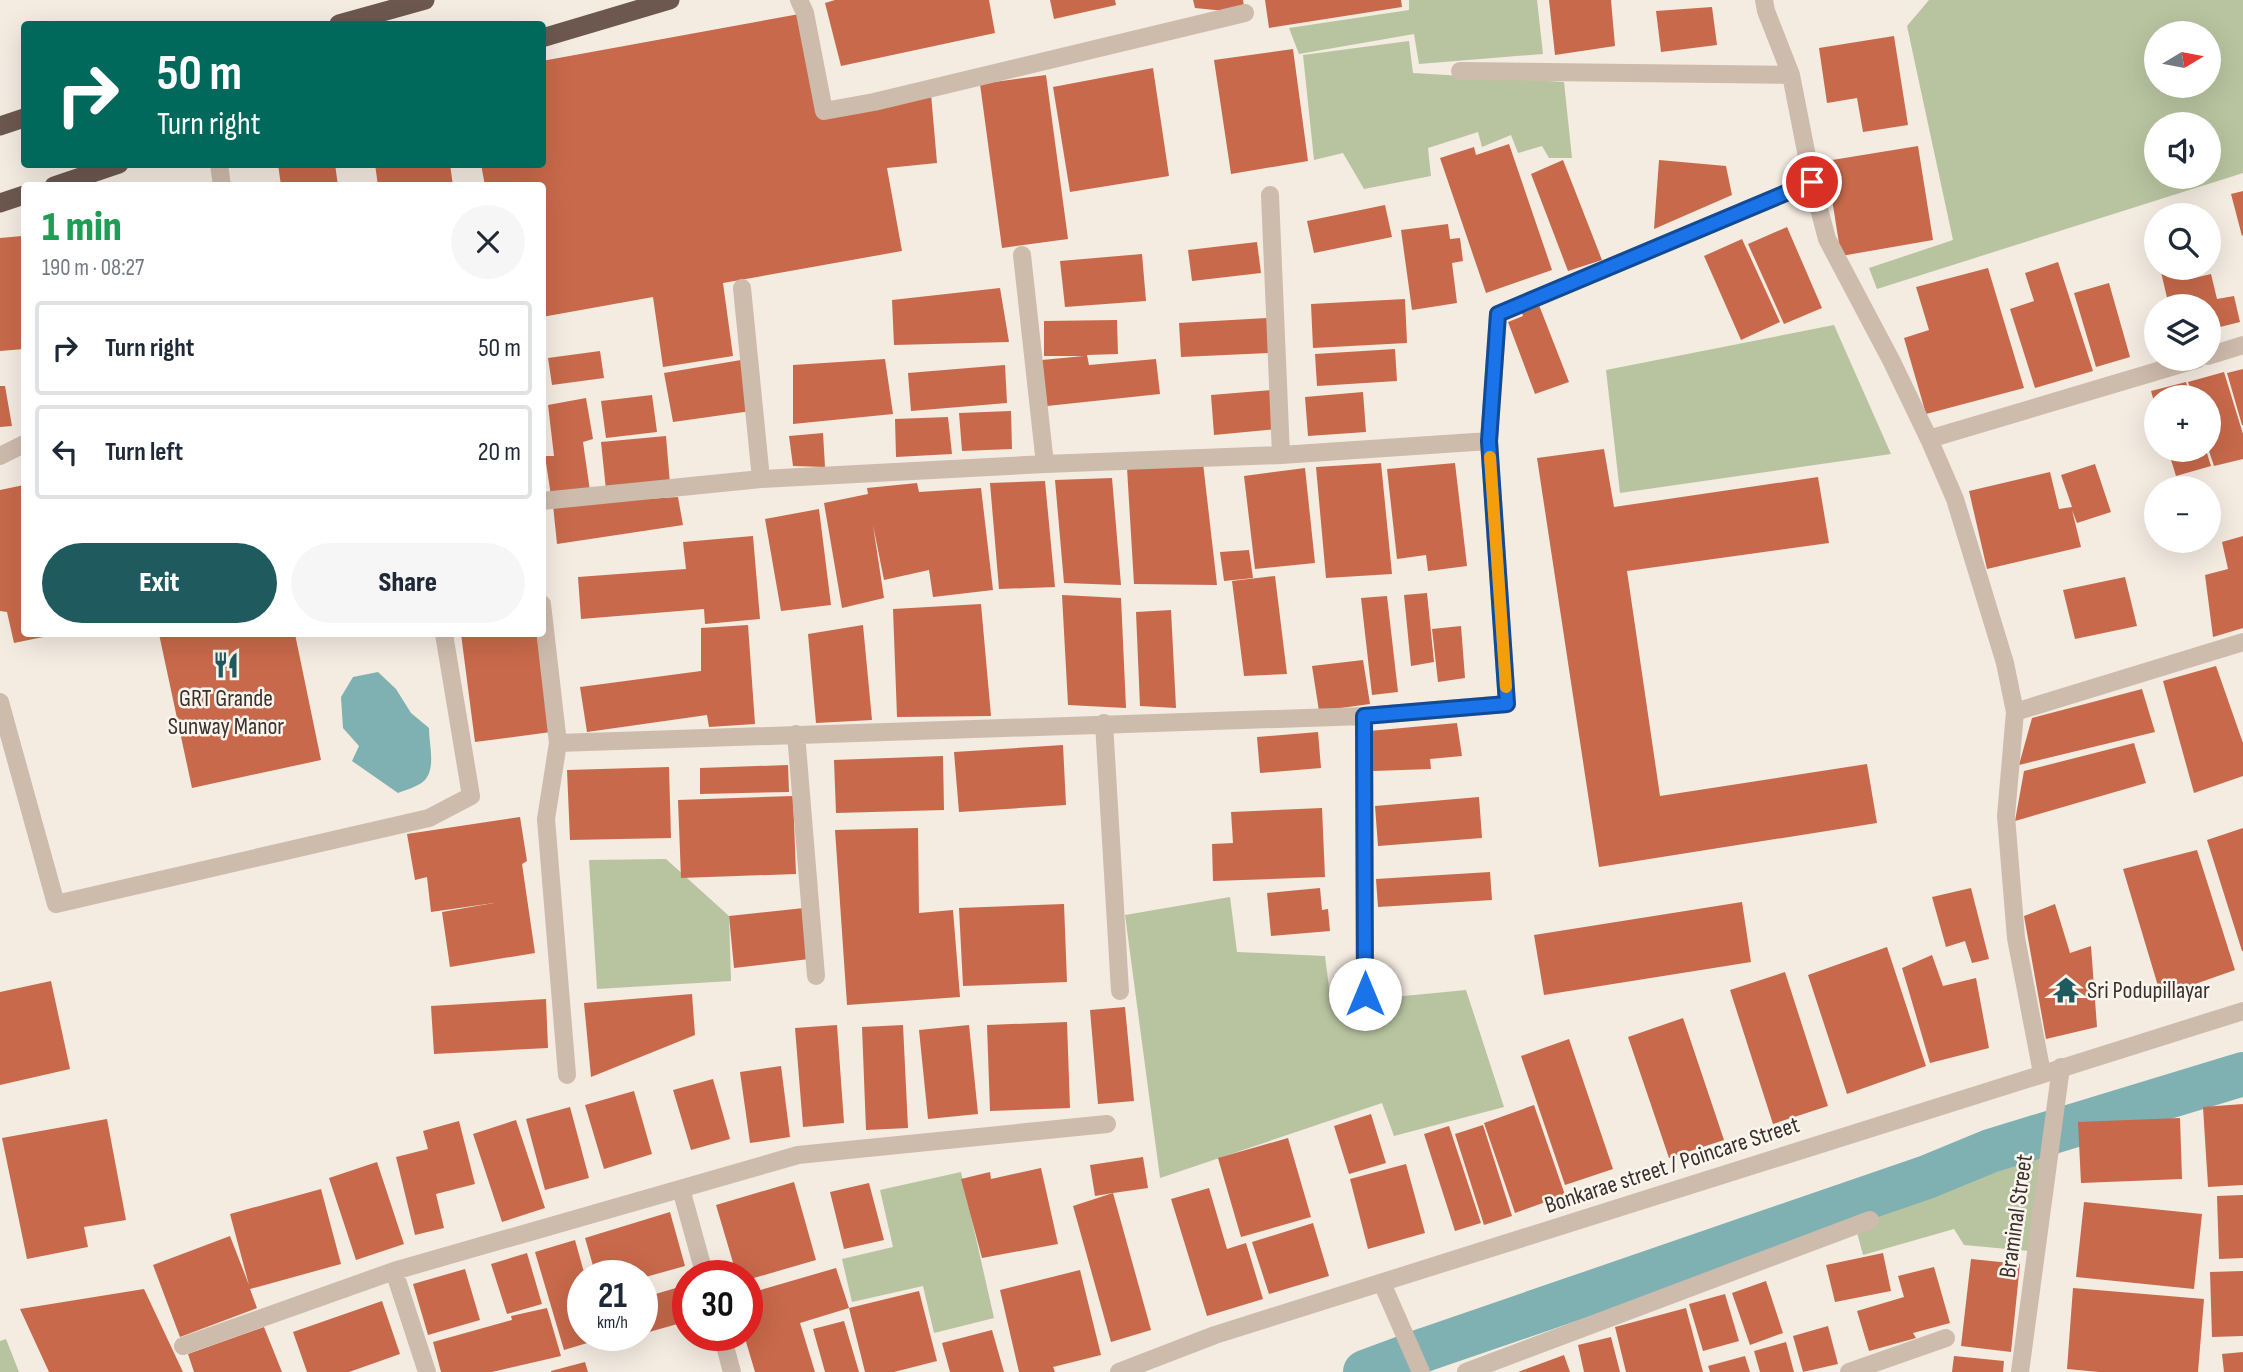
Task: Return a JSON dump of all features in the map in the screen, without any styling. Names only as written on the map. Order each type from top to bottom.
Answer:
[{"type":"highway","points":[[350,21],[425,0]]},
{"type":"highway","points":[[546,37],[670,0]]},
{"type":"highway","points":[[0,126],[21,119]]},
{"type":"highway","points":[[66,182],[107,168]]},
{"type":"highway","points":[[0,203],[21,196]]},
{"type":"street","points":[[799,0],[805,13],[824,111],[874,102],[1245,13]]},
{"type":"street","name":"Braminal Street","points":[[1764,0],[1791,75],[1812,182],[1827,239],[1929,439],[1955,499],[2005,663],[2015,712],[2006,816],[2016,939],[2055,1070],[2040,1228],[2020,1372]]},
{"type":"street","points":[[1461,71],[1791,75]]},
{"type":"street","points":[[558,743],[1364,716],[1507,704],[1489,441],[1498,314],[1812,182]]},
{"type":"street","points":[[1270,195],[1281,455]]},
{"type":"street","points":[[1022,255],[1045,464]]},
{"type":"street","points":[[743,288],[761,479]]},
{"type":"street","points":[[2221,352],[2243,345]]},
{"type":"street","points":[[1929,439],[2158,371]]},
{"type":"street","points":[[546,501],[761,479],[1281,455],[1489,441]]},
{"type":"street","points":[[0,456],[21,446]]},
{"type":"street","points":[[0,702],[57,905],[429,818],[471,796],[444,637]]},
{"type":"street","points":[[546,637],[558,743],[546,819],[567,1075]]},
{"type":"street","points":[[2015,712],[2243,642]]},
{"type":"street","points":[[1364,716],[1365,994]]},
{"type":"street","points":[[1104,723],[1120,991]]},
{"type":"street","points":[[796,734],[816,976]]},
{"type":"street","name":"Bonkarae street / Poincare Street","points":[[1119,1372],[1215,1335],[1385,1291],[2055,1070],[2243,1011]]},
{"type":"street","points":[[183,1346],[394,1271],[798,1155],[1107,1124]]},
{"type":"street","points":[[681,1189],[701,1260]]},
{"type":"street","points":[[1466,1372],[1870,1220]]},
{"type":"street","points":[[394,1271],[427,1372]]},
{"type":"street","points":[[1385,1291],[1421,1372]]},
{"type":"street","points":[[1849,1372],[1946,1338]]},
{"type":"street","points":[[726,1351],[732,1372]]},
{"type":"green space","points":[[1409,0],[1537,0],[1543,54],[1419,64],[1414,34],[1299,54],[1289,28],[1409,10]]},
{"type":"green space","points":[[1929,0],[2243,0],[2243,173],[2221,180],[2221,112],[2144,112],[2144,189],[2193,189],[1877,289],[1869,268],[1953,240],[1907,26]]},
{"type":"green space","points":[[1409,41],[1413,73],[1564,82],[1572,158],[1549,158],[1542,146],[1518,153],[1511,135],[1482,147],[1478,132],[1428,148],[1431,176],[1364,189],[1343,153],[1314,160],[1303,55]]},
{"type":"green space","points":[[1834,325],[1891,454],[1620,493],[1606,370]]},
{"type":"green space","points":[[666,859],[729,916],[731,981],[597,989],[589,860]]},
{"type":"green space","points":[[1230,897],[1237,952],[1325,956],[1331,1003],[1466,990],[1504,1107],[1394,1136],[1382,1103],[1160,1178],[1125,915]]},
{"type":"green space","points":[[2042,1142],[2029,1251],[1964,1245],[1954,1229],[1863,1255],[1851,1210]]},
{"type":"green space","points":[[961,1172],[994,1318],[934,1333],[923,1286],[852,1302],[842,1259],[893,1247],[880,1190]]},
{"type":"green space","points":[[6,1339],[19,1372],[0,1372],[0,1341]]},
{"type":"water","points":[[378,672],[396,689],[411,713],[429,728],[431,762],[428,775],[419,784],[398,793],[352,761],[359,746],[343,728],[341,697],[353,677]]},
{"type":"building","points":[[835,0],[989,0],[995,33],[841,66],[825,3]]},
{"type":"building","points":[[1050,0],[1115,0],[1116,5],[1054,19]]},
{"type":"building","points":[[1193,0],[1243,0],[1245,13],[1195,8]]},
{"type":"building","points":[[1265,0],[1401,0],[1402,7],[1269,28]]},
{"type":"building","points":[[1549,0],[1611,0],[1615,46],[1555,55]]},
{"type":"building","points":[[1712,7],[1717,45],[1661,52],[1656,11]]},
{"type":"building","points":[[805,13],[824,111],[931,94],[937,163],[887,168],[902,251],[723,283],[733,356],[663,367],[653,297],[546,316],[546,182],[484,182],[482,168],[546,168],[546,60]]},
{"type":"building","points":[[1894,36],[1908,125],[1863,132],[1857,98],[1827,103],[1819,48]]},
{"type":"building","points":[[1293,49],[1308,161],[1231,174],[1214,60]]},
{"type":"building","points":[[1153,68],[1169,176],[1070,192],[1053,87]]},
{"type":"building","points":[[1046,75],[1068,239],[1002,248],[980,84]]},
{"type":"building","points":[[1509,144],[1552,270],[1486,293],[1440,158],[1474,147],[1476,155]]},
{"type":"building","points":[[1918,146],[1933,240],[1841,256],[1826,161]]},
{"type":"building","points":[[1563,160],[1602,260],[1568,271],[1531,174]]},
{"type":"building","points":[[1659,160],[1726,166],[1732,195],[1654,229]]},
{"type":"building","points":[[279,168],[336,168],[337,182],[280,182]]},
{"type":"building","points":[[376,168],[451,168],[452,182],[377,182]]},
{"type":"building","points":[[2243,191],[2243,235],[2242,236],[2231,194]]},
{"type":"building","points":[[1385,205],[1392,237],[1314,253],[1307,221]]},
{"type":"building","points":[[1448,224],[1450,239],[1460,238],[1463,261],[1452,263],[1457,303],[1412,310],[1401,230]]},
{"type":"building","points":[[1787,227],[1822,308],[1784,324],[1748,244]]},
{"type":"building","points":[[21,236],[21,349],[0,351],[0,238]]},
{"type":"building","points":[[1742,239],[1780,322],[1741,340],[1704,256]]},
{"type":"building","points":[[1257,242],[1261,273],[1192,281],[1188,250]]},
{"type":"building","points":[[1142,254],[1146,301],[1065,307],[1060,261]]},
{"type":"building","points":[[2058,262],[2093,371],[2035,388],[2010,309],[2034,301],[2025,273]]},
{"type":"building","points":[[1988,268],[2024,388],[1926,414],[1904,338],[1929,330],[1916,287]]},
{"type":"building","points":[[2163,280],[2212,280],[2216,294],[2166,294]]},
{"type":"building","points":[[2109,283],[2130,357],[2096,367],[2074,293]]},
{"type":"building","points":[[1000,288],[1009,342],[894,345],[892,300]]},
{"type":"building","points":[[2234,296],[2240,322],[2221,327],[2221,298]]},
{"type":"building","points":[[1405,299],[1407,343],[1313,348],[1311,304]]},
{"type":"building","points":[[1537,300],[1569,382],[1535,394],[1508,322],[1523,316],[1520,308]]},
{"type":"building","points":[[1267,318],[1269,353],[1181,357],[1179,323]]},
{"type":"building","points":[[1117,320],[1118,354],[1087,355],[1089,365],[1156,359],[1160,394],[1047,406],[1042,360],[1084,356],[1044,356],[1044,321]]},
{"type":"building","points":[[1395,349],[1397,381],[1317,386],[1315,354]]},
{"type":"building","points":[[600,351],[604,378],[552,385],[548,358]]},
{"type":"building","points":[[885,359],[893,414],[793,424],[793,365]]},
{"type":"building","points":[[741,360],[751,411],[673,422],[664,373]]},
{"type":"building","points":[[1005,365],[1007,403],[911,411],[908,373]]},
{"type":"building","points":[[2243,369],[2243,425],[2242,425],[2227,373]]},
{"type":"building","points":[[2224,372],[2243,434],[2243,459],[2214,466],[2213,462],[2221,462],[2221,385],[2189,385],[2188,382]]},
{"type":"building","points":[[0,386],[5,386],[12,426],[0,427]]},
{"type":"building","points":[[1273,390],[1277,429],[1214,435],[1211,395]]},
{"type":"building","points":[[1363,392],[1366,432],[1308,436],[1305,397]]},
{"type":"building","points":[[652,395],[657,432],[606,438],[601,401]]},
{"type":"building","points":[[586,398],[593,439],[583,442],[590,491],[551,496],[546,456],[554,456],[548,405]]},
{"type":"building","points":[[1011,411],[1012,449],[962,451],[959,413]]},
{"type":"building","points":[[948,417],[952,454],[896,457],[895,419]]},
{"type":"building","points":[[823,433],[825,467],[793,466],[789,436]]},
{"type":"building","points":[[666,436],[670,484],[606,490],[601,442]]},
{"type":"building","points":[[1604,449],[1614,507],[1818,477],[1829,543],[1627,571],[1660,796],[1867,764],[1877,823],[1599,867],[1537,458]]},
{"type":"building","points":[[2172,462],[2210,462],[2211,466],[2176,476]]},
{"type":"building","points":[[1203,463],[1217,585],[1134,584],[1127,468]]},
{"type":"building","points":[[1381,463],[1392,574],[1326,578],[1316,467]]},
{"type":"building","points":[[1455,463],[1467,566],[1428,571],[1426,555],[1397,559],[1387,469]]},
{"type":"building","points":[[2095,464],[2111,512],[2077,523],[2072,510],[2081,547],[1987,569],[1969,491],[2050,472],[2059,509],[2072,507],[2061,475]]},
{"type":"building","points":[[1305,468],[1315,563],[1255,569],[1244,476]]},
{"type":"building","points":[[1112,478],[1121,585],[1064,583],[1055,480]]},
{"type":"building","points":[[1045,481],[1055,587],[999,589],[990,483]]},
{"type":"building","points":[[917,483],[919,492],[981,488],[993,590],[933,597],[929,570],[884,580],[873,525],[884,598],[842,608],[824,503],[868,494],[867,488]]},
{"type":"building","points":[[21,486],[21,637],[43,637],[14,643],[7,612],[0,611],[0,490]]},
{"type":"building","points":[[678,497],[683,525],[557,544],[553,505]]},
{"type":"building","points":[[819,509],[831,605],[781,611],[765,519]]},
{"type":"building","points":[[753,536],[760,619],[705,624],[704,609],[581,619],[578,577],[686,569],[683,542]]},
{"type":"building","points":[[2243,536],[2243,628],[2213,637],[2205,575],[2228,569],[2222,542]]},
{"type":"building","points":[[1249,550],[1253,578],[1224,581],[1220,552]]},
{"type":"building","points":[[1275,576],[1287,674],[1244,676],[1232,581]]},
{"type":"building","points":[[2125,577],[2137,626],[2075,639],[2063,590]]},
{"type":"building","points":[[1427,593],[1434,662],[1411,666],[1404,595]]},
{"type":"building","points":[[1062,595],[1121,598],[1126,708],[1068,705]]},
{"type":"building","points":[[1387,596],[1398,692],[1372,695],[1361,598]]},
{"type":"building","points":[[981,604],[991,716],[897,717],[893,609]]},
{"type":"building","points":[[1171,610],[1176,708],[1140,706],[1136,612]]},
{"type":"building","points":[[748,625],[755,724],[709,727],[707,715],[587,732],[580,687],[701,671],[701,628]]},
{"type":"building","points":[[863,625],[872,720],[816,723],[808,634]]},
{"type":"building","points":[[1461,626],[1465,678],[1438,682],[1432,629]]},
{"type":"building","points":[[160,637],[296,637],[321,760],[192,788]]},
{"type":"building","points":[[461,637],[538,637],[551,732],[475,742]]},
{"type":"building","points":[[1363,660],[1370,704],[1319,711],[1312,666]]},
{"type":"building","points":[[2216,666],[2243,743],[2243,776],[2194,793],[2163,681]]},
{"type":"building","points":[[2142,689],[2155,732],[2019,765],[2032,718]]},
{"type":"building","points":[[1457,723],[1462,756],[1430,759],[1431,769],[1373,771],[1369,731]]},
{"type":"building","points":[[1318,732],[1321,768],[1260,773],[1257,737]]},
{"type":"building","points":[[2134,743],[2146,783],[2015,821],[2024,771]]},
{"type":"building","points":[[1063,745],[1066,805],[959,812],[954,752]]},
{"type":"building","points":[[943,756],[944,810],[836,813],[834,760]]},
{"type":"building","points":[[788,765],[789,792],[700,794],[700,768]]},
{"type":"building","points":[[669,767],[671,838],[570,840],[567,770]]},
{"type":"building","points":[[793,796],[796,874],[681,878],[678,800]]},
{"type":"building","points":[[1479,797],[1482,838],[1378,846],[1375,806]]},
{"type":"building","points":[[1322,808],[1325,877],[1213,881],[1212,844],[1233,843],[1231,812]]},
{"type":"building","points":[[520,817],[527,861],[522,864],[535,953],[450,967],[442,912],[494,903],[431,912],[427,877],[415,880],[407,834]]},
{"type":"building","points":[[918,828],[919,913],[953,910],[960,997],[847,1005],[835,830]]},
{"type":"building","points":[[2243,828],[2243,951],[2242,951],[2207,840]]},
{"type":"building","points":[[2197,850],[2235,970],[2161,996],[2123,869]]},
{"type":"building","points":[[1490,872],[1492,900],[1378,907],[1376,879]]},
{"type":"building","points":[[1320,888],[1322,910],[1328,909],[1330,931],[1271,936],[1267,893]]},
{"type":"building","points":[[1971,888],[1989,959],[1972,963],[1965,941],[1946,947],[1932,897]]},
{"type":"building","points":[[1742,902],[1751,962],[1544,995],[1534,935]]},
{"type":"building","points":[[1064,904],[1067,982],[963,986],[959,908]]},
{"type":"building","name":"Sri Podupillayar","points":[[2055,904],[2070,953],[2091,946],[2097,1027],[2046,1039],[2024,916]]},
{"type":"building","points":[[804,908],[809,959],[734,968],[729,916]]},
{"type":"building","points":[[1887,947],[1926,1066],[1847,1094],[1808,975]]},
{"type":"building","points":[[1932,955],[1943,986],[1976,978],[1989,1048],[1930,1063],[1902,968]]},
{"type":"building","points":[[1785,972],[1828,1106],[1773,1124],[1730,990]]},
{"type":"building","points":[[51,981],[70,1069],[0,1085],[0,992]]},
{"type":"building","points":[[692,994],[695,1035],[591,1077],[584,1003]]},
{"type":"building","points":[[546,999],[548,1048],[434,1054],[431,1006]]},
{"type":"building","points":[[1125,1007],[1134,1101],[1098,1104],[1090,1010]]},
{"type":"building","points":[[1683,1018],[1724,1140],[1669,1158],[1628,1037]]},
{"type":"building","points":[[1067,1022],[1070,1108],[990,1111],[987,1025]]},
{"type":"building","points":[[837,1025],[844,1123],[803,1127],[795,1028]]},
{"type":"building","points":[[903,1025],[908,1128],[866,1130],[862,1027]]},
{"type":"building","points":[[969,1025],[978,1114],[928,1119],[919,1030]]},
{"type":"building","points":[[1569,1039],[1613,1169],[1565,1185],[1521,1056]]},
{"type":"building","points":[[781,1066],[790,1137],[750,1143],[740,1072]]},
{"type":"building","points":[[713,1079],[730,1139],[691,1150],[673,1090]]},
{"type":"building","points":[[634,1091],[652,1154],[604,1169],[585,1105]]},
{"type":"building","points":[[2243,1104],[2243,1185],[2208,1187],[2203,1107]]},
{"type":"building","points":[[1534,1105],[1565,1195],[1515,1213],[1484,1123]]},
{"type":"building","points":[[570,1107],[589,1178],[545,1190],[526,1119]]},
{"type":"building","points":[[1371,1114],[1386,1163],[1349,1174],[1334,1126]]},
{"type":"building","points":[[2180,1118],[2182,1179],[2081,1183],[2078,1122]]},
{"type":"building","points":[[107,1119],[126,1220],[84,1227],[88,1247],[27,1259],[2,1138]]},
{"type":"building","points":[[516,1120],[545,1208],[502,1222],[473,1134]]},
{"type":"building","points":[[459,1121],[475,1184],[436,1194],[444,1228],[415,1235],[396,1157],[428,1149],[423,1131]]},
{"type":"building","points":[[1483,1125],[1512,1216],[1484,1225],[1455,1134]]},
{"type":"building","points":[[1449,1126],[1481,1223],[1455,1231],[1424,1134]]},
{"type":"building","points":[[1288,1138],[1311,1217],[1241,1237],[1218,1158]]},
{"type":"building","points":[[1143,1157],[1148,1188],[1095,1196],[1090,1165]]},
{"type":"building","points":[[377,1162],[404,1244],[356,1260],[329,1178]]},
{"type":"building","points":[[1406,1164],[1425,1233],[1368,1249],[1350,1179]]},
{"type":"building","points":[[1041,1168],[1058,1244],[982,1258],[961,1179],[990,1172],[991,1179]]},
{"type":"building","points":[[794,1182],[816,1260],[763,1275],[763,1260],[732,1260],[716,1205]]},
{"type":"building","points":[[869,1183],[884,1240],[844,1249],[830,1192]]},
{"type":"building","points":[[1209,1188],[1227,1249],[1246,1243],[1263,1299],[1207,1316],[1171,1199]]},
{"type":"building","points":[[321,1189],[341,1264],[250,1289],[257,1308],[180,1337],[153,1265],[230,1236],[249,1285],[230,1214]]},
{"type":"building","points":[[1113,1193],[1151,1330],[1111,1342],[1073,1206]]},
{"type":"building","points":[[2243,1195],[2243,1258],[2219,1259],[2217,1196]]},
{"type":"building","points":[[2084,1202],[2202,1214],[2194,1289],[2076,1277]]},
{"type":"building","points":[[670,1212],[683,1260],[672,1260],[672,1270],[658,1274],[658,1260],[591,1260],[585,1238]]},
{"type":"building","points":[[1313,1223],[1329,1276],[1269,1294],[1252,1242]]},
{"type":"building","points":[[575,1240],[581,1260],[567,1260],[567,1349],[564,1350],[535,1252]]},
{"type":"building","points":[[527,1253],[542,1304],[507,1314],[491,1264]]},
{"type":"building","points":[[1883,1253],[1891,1291],[1835,1302],[1826,1265]]},
{"type":"building","points":[[1971,1259],[2020,1264],[2011,1352],[1961,1346]]},
{"type":"building","points":[[1934,1267],[1950,1323],[1913,1333],[1916,1338],[1869,1351],[1857,1311],[1904,1297],[1898,1276]]},
{"type":"building","points":[[836,1268],[849,1308],[800,1323],[815,1372],[755,1372],[749,1351],[763,1351],[763,1289]]},
{"type":"building","points":[[465,1269],[480,1320],[428,1335],[413,1284]]},
{"type":"building","points":[[1080,1270],[1101,1355],[1053,1367],[1055,1372],[1019,1372],[1000,1290]]},
{"type":"building","points":[[2243,1271],[2243,1336],[2212,1337],[2210,1272]]},
{"type":"building","points":[[1766,1281],[1783,1333],[1750,1345],[1732,1293]]},
{"type":"building","points":[[2073,1288],[2204,1299],[2198,1372],[2099,1372],[2067,1369]]},
{"type":"building","points":[[144,1289],[183,1372],[49,1372],[20,1309]]},
{"type":"building","points":[[672,1289],[672,1326],[658,1329],[658,1293]]},
{"type":"building","points":[[919,1291],[937,1361],[894,1372],[865,1372],[849,1308]]},
{"type":"building","points":[[1725,1294],[1739,1341],[1703,1351],[1689,1304]]},
{"type":"building","points":[[382,1301],[400,1354],[349,1372],[307,1372],[293,1332]]},
{"type":"building","points":[[547,1308],[561,1356],[492,1372],[441,1372],[433,1342],[512,1320],[511,1316]]},
{"type":"building","points":[[1686,1308],[1703,1372],[1626,1372],[1615,1327]]},
{"type":"building","points":[[844,1321],[859,1372],[825,1372],[813,1329]]},
{"type":"building","points":[[1828,1326],[1838,1364],[1803,1372],[1793,1336]]},
{"type":"building","points":[[264,1327],[282,1372],[194,1372],[188,1354]]},
{"type":"building","points":[[992,1330],[1004,1372],[950,1372],[942,1343]]},
{"type":"building","points":[[1611,1337],[1620,1372],[1584,1372],[1578,1345]]},
{"type":"building","points":[[1786,1342],[1794,1372],[1760,1372],[1754,1351]]},
{"type":"building","points":[[2243,1352],[2243,1372],[2224,1372],[2222,1354]]},
{"type":"building","points":[[1564,1355],[1570,1372],[1518,1372]]},
{"type":"building","points":[[1745,1356],[1750,1372],[1710,1372],[1708,1366]]},
{"type":"building","points":[[1954,1356],[2004,1361],[2003,1372],[1952,1372]]},
{"type":"building","points":[[585,1362],[588,1372],[551,1372],[551,1371]]},
{"type":"waterway","points":[[1365,1372],[1927,1177],[1990,1151],[2243,1074]]},
{"type":"slow traffic","points":[[1490,457],[1506,687]]},
{"type":"place","name":"GRT Grande Sunway Manor","points":[[226,665]]},
{"type":"place","name":"Sri Podupillayar","points":[[2066,990]]},
{"type":"route","points":[[1365,994],[1364,716],[1507,704],[1489,441],[1498,314],[1812,182]]}]
